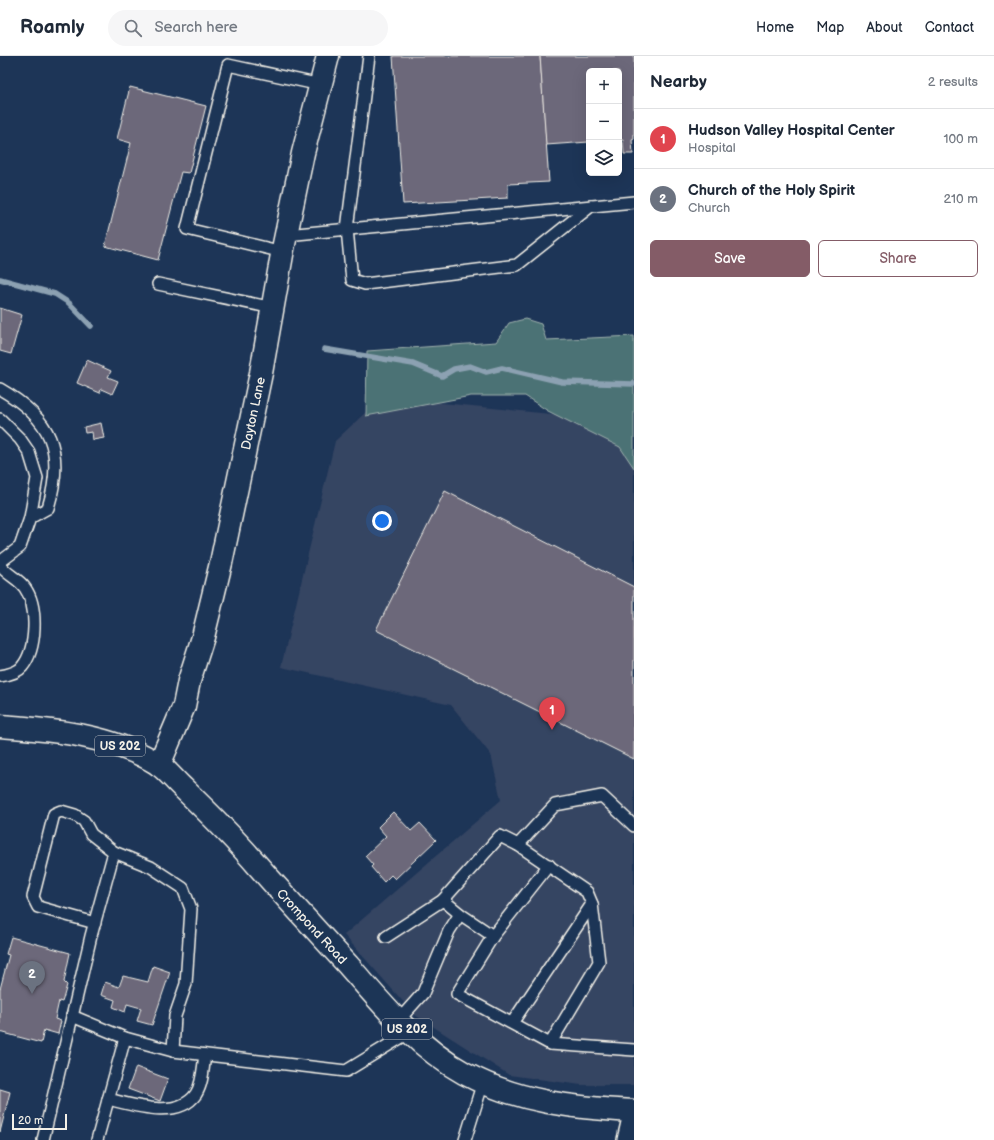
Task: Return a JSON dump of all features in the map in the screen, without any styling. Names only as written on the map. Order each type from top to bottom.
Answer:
[{"type":"main road","name":"Dayton Lane","points":[[159,765],[182,713],[189,681],[205,630],[223,556],[261,373],[284,244],[303,153],[328,56]]},
{"type":"main road","name":"Crompond Road","points":[[0,726],[47,730],[105,741],[131,750],[159,765],[241,845],[404,1026],[435,1054],[463,1073],[530,1099],[564,1106],[634,1111]]},
{"type":"street","points":[[628,1140],[634,1114]]},
{"type":"lane","points":[[369,56],[347,229],[352,280],[365,284],[517,265],[591,206]]},
{"type":"lane","points":[[321,85],[228,65],[187,229],[226,240],[284,244],[347,229],[634,202]]},
{"type":"lane","points":[[158,284],[273,308]]},
{"type":"lane","points":[[0,389],[28,407],[39,418],[47,430],[52,447],[55,463],[54,486],[48,508],[30,518]]},
{"type":"lane","points":[[0,420],[20,439],[31,459],[37,478],[30,518],[20,547],[0,562]]},
{"type":"lane","points":[[0,565],[5,573],[15,578],[24,587],[31,598],[34,632],[27,660],[22,668],[0,676]]},
{"type":"lane","points":[[518,845],[555,805],[602,796],[634,826]]},
{"type":"lane","points":[[95,922],[38,907],[34,897],[54,814],[61,811],[75,815],[84,821],[91,834],[114,852],[151,867],[183,888],[190,909],[186,984],[175,1016],[173,1051]]},
{"type":"lane","points":[[386,937],[443,900],[500,836],[518,845],[549,865],[587,892],[592,904],[599,962],[550,1044]]},
{"type":"lane","points":[[43,1140],[95,922],[114,852]]},
{"type":"lane","points":[[549,865],[493,936],[457,994],[550,1044],[634,1050]]},
{"type":"lane","points":[[443,900],[460,914],[493,936]]},
{"type":"lane","points":[[512,1024],[592,904]]},
{"type":"lane","points":[[72,1016],[124,1038],[173,1051],[346,1071],[404,1026],[423,993],[448,931],[460,914]]},
{"type":"lane","points":[[97,1140],[124,1038]]},
{"type":"lane","points":[[108,1099],[137,1106],[164,1108],[183,1105],[196,1094],[202,1076],[205,1055]]},
{"type":"lane","points":[[465,1140],[483,1082]]},
{"type":"shaded area","points":[[382,397],[611,420],[634,418],[634,1085],[581,1085],[509,1075],[415,1015],[344,935],[501,800],[491,755],[451,705],[281,667],[335,441]]},
{"type":"green space","points":[[525,319],[541,324],[546,340],[634,336],[634,468],[620,447],[548,411],[525,396],[471,396],[366,416],[367,351],[496,342],[509,323]]},
{"type":"building","points":[[393,56],[540,56],[549,182],[508,184],[508,198],[403,204]]},
{"type":"building","points":[[540,56],[634,56],[633,154],[624,154],[622,140],[622,68],[586,68],[586,142],[546,145]]},
{"type":"building","points":[[130,87],[206,106],[189,173],[181,172],[158,260],[105,246],[131,143],[117,139]]},
{"type":"building","points":[[0,308],[22,315],[11,354],[0,351]]},
{"type":"building","points":[[87,360],[111,371],[108,377],[118,381],[112,394],[101,389],[100,393],[77,383]]},
{"type":"building","points":[[101,423],[104,438],[93,440],[92,432],[85,433],[84,427]]},
{"type":"building","points":[[445,491],[634,587],[634,759],[376,630]]},
{"type":"building","points":[[393,812],[411,831],[420,823],[436,840],[395,879],[391,875],[384,882],[371,867],[373,865],[365,856],[386,836],[378,827]]},
{"type":"building","points":[[11,937],[70,953],[64,982],[67,985],[62,1002],[59,1001],[55,1019],[61,1021],[58,1034],[44,1030],[41,1043],[0,1032],[0,989],[9,955],[6,954]]},
{"type":"building","points":[[153,966],[170,972],[152,1025],[137,1021],[141,1008],[127,1004],[125,1012],[113,1007],[115,1000],[101,995],[105,982],[119,987],[123,976],[148,982]]},
{"type":"building","points":[[136,1067],[168,1079],[160,1101],[128,1089]]},
{"type":"building","points":[[0,1089],[10,1092],[0,1132]]},
{"type":"waterway","points":[[0,279],[55,294],[69,303],[91,326]]},
{"type":"waterway","points":[[324,349],[413,364],[442,376],[454,369],[470,366],[486,372],[502,368],[562,382],[634,384]]},
{"type":"place","name":"Hudson Valley Hospital Center","points":[[552,730]]},
{"type":"place","name":"Church of the Holy Spirit","points":[[32,994]]}]
